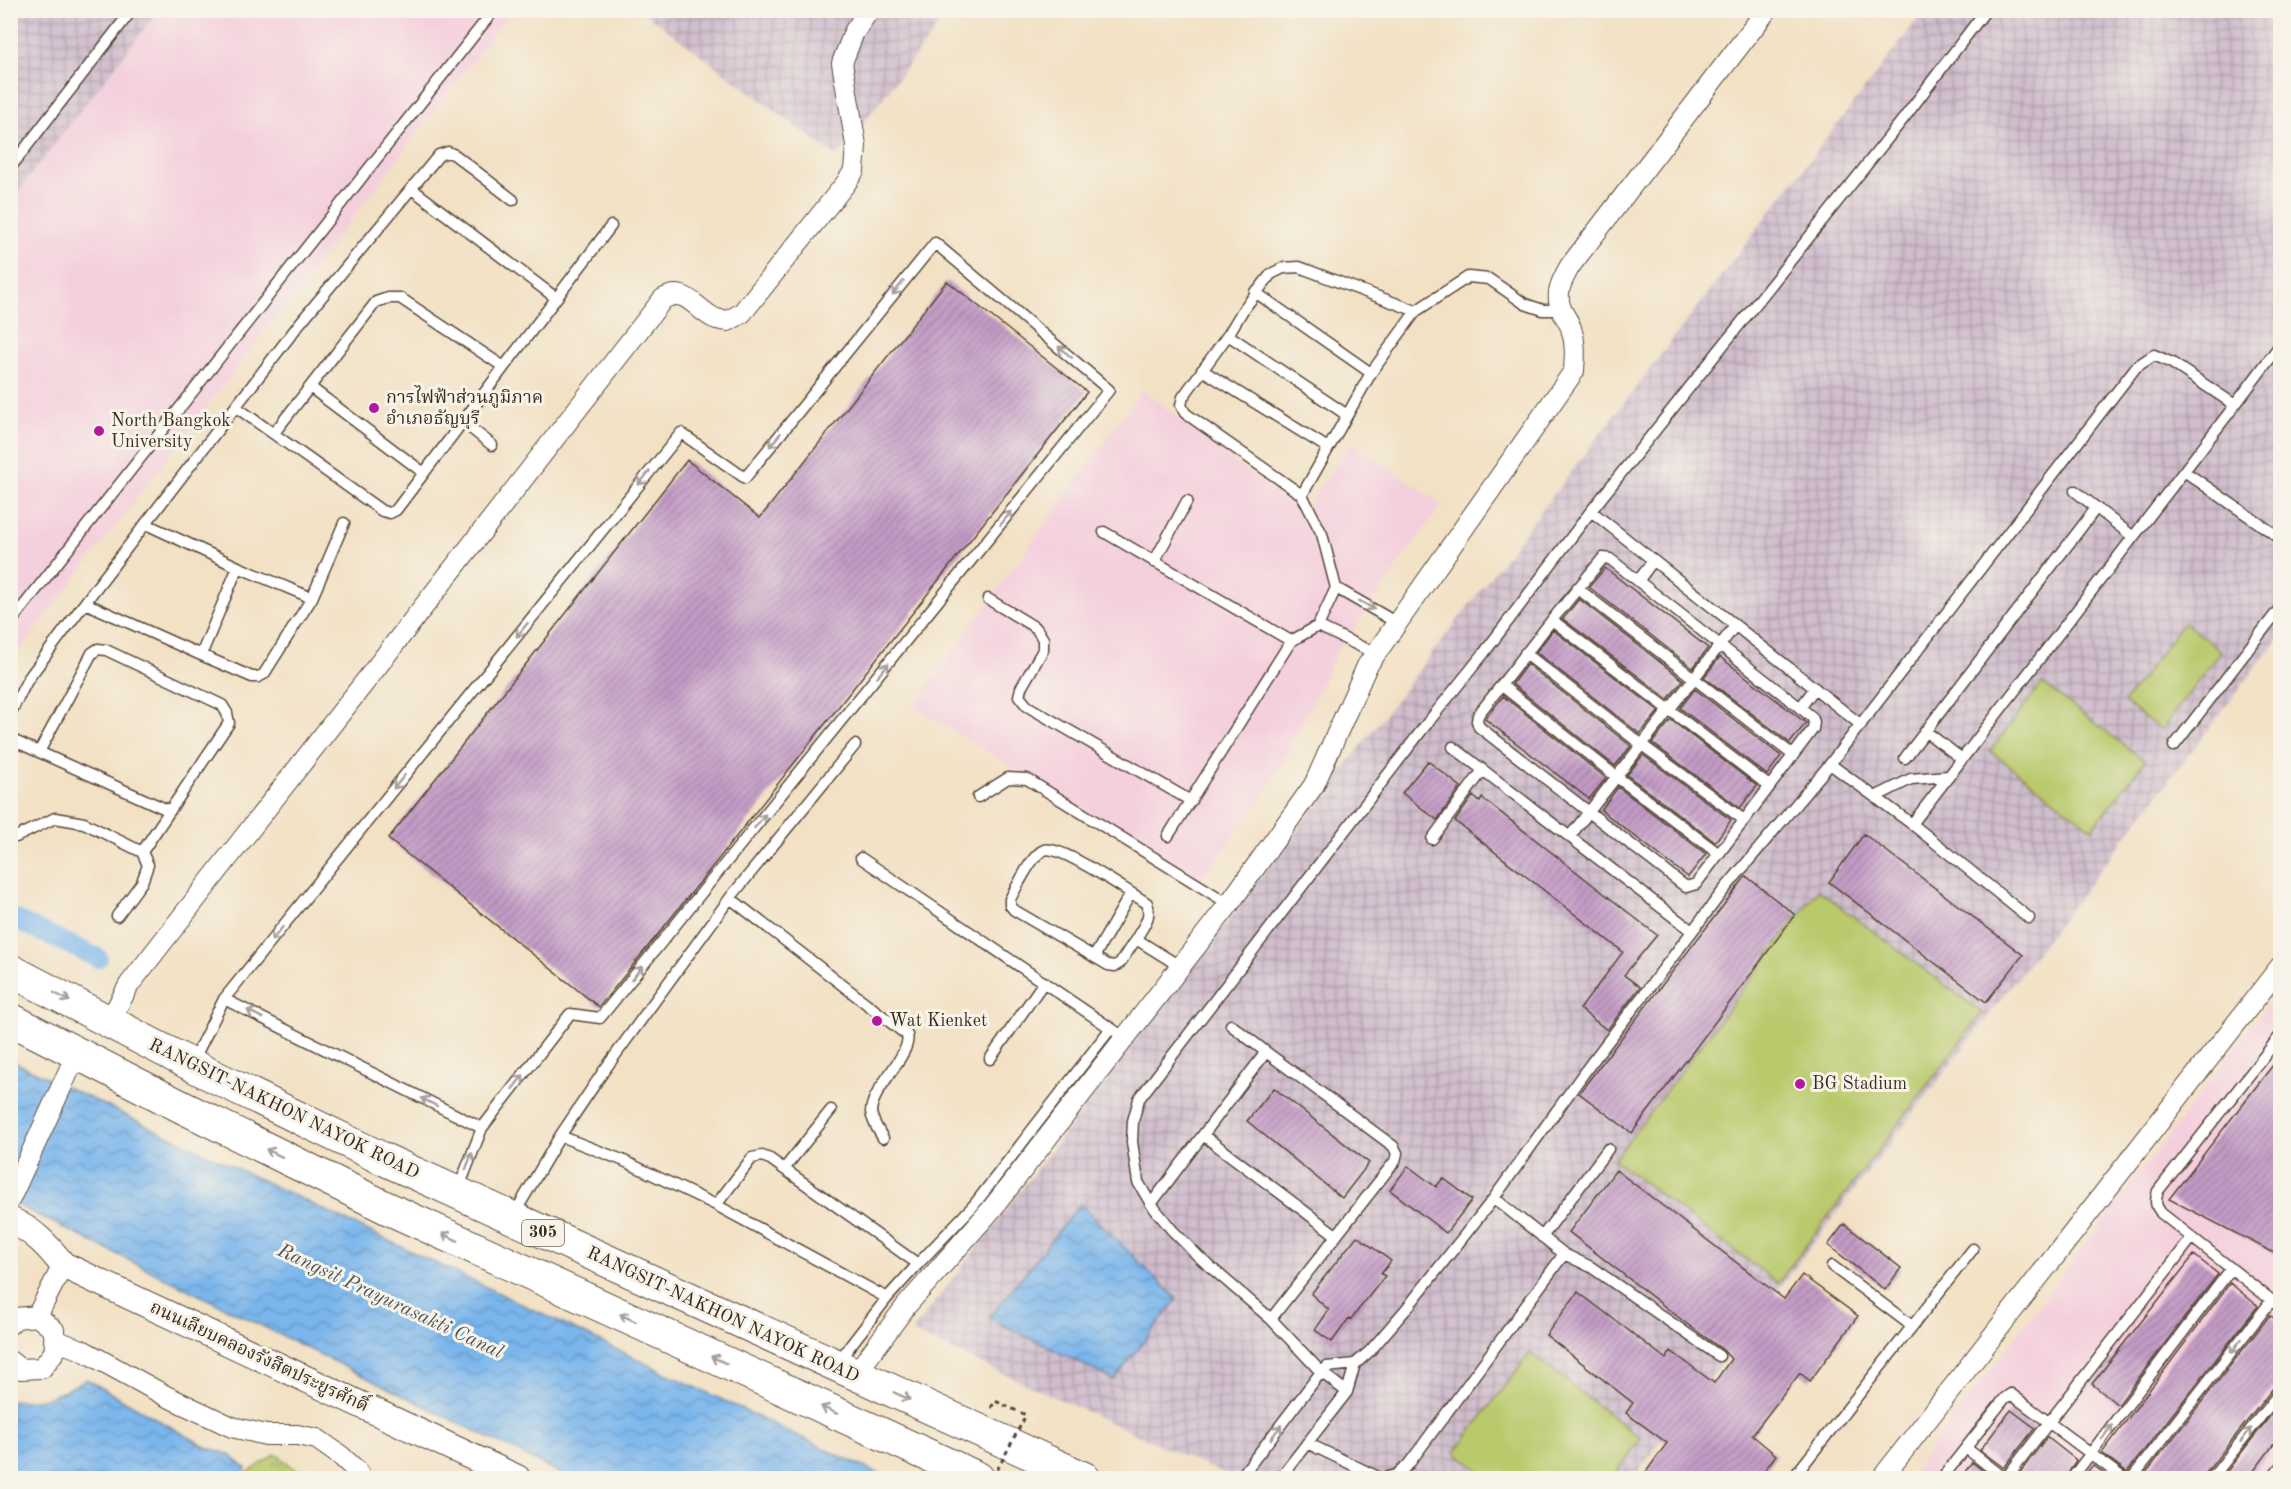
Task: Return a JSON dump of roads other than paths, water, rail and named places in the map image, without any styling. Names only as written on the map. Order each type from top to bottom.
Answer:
[{"type":"main road","name":"RANGSIT-NAKHON NAYOK ROAD","points":[[10,970],[191,1065],[457,1193],[1084,1479]]},
{"type":"main road","name":"305","points":[[10,1019],[387,1208],[978,1479]]},
{"type":"street","points":[[109,1022],[136,976],[663,299],[671,294],[681,294],[715,319],[728,321],[742,313],[846,183],[854,171],[856,145],[842,63],[854,32],[869,10]]},
{"type":"street","points":[[845,1370],[889,1327],[991,1210],[1118,1033],[1181,967],[1314,785],[1367,666],[1574,371],[1576,349],[1570,326],[1561,310],[1558,297],[1561,280],[1767,10]]},
{"type":"street","points":[[1882,1479],[2280,966]]},
{"type":"street","points":[[10,1199],[77,1053]]},
{"type":"street","name":"ถนนเลียบคลองรังสิตประยูรศักดิ์","points":[[10,1220],[23,1226],[46,1244],[63,1265],[517,1479]]},
{"type":"street","points":[[37,1316],[63,1265]]},
{"type":"street","points":[[10,1324],[16,1318],[37,1316],[54,1330],[56,1351],[42,1368],[20,1369],[10,1361]]},
{"type":"street","points":[[54,1340],[82,1350],[166,1396],[232,1427],[266,1435],[297,1435],[316,1439],[341,1456],[356,1470],[361,1479]]},
{"type":"lane","points":[[10,168],[14,155],[132,10]]},
{"type":"lane","points":[[10,623],[494,10]]},
{"type":"lane","points":[[1347,1392],[1322,1372],[1271,1319],[1200,1258],[1172,1230],[1151,1204],[1138,1182],[1132,1142],[1132,1121],[1139,1099],[1591,511],[1904,118],[1986,10]]},
{"type":"lane","points":[[10,714],[28,679],[85,603],[300,323],[439,155],[448,152],[513,200]]},
{"type":"lane","points":[[412,189],[556,298]]},
{"type":"lane","points":[[236,407],[382,511],[390,513],[396,510],[611,226]]},
{"type":"lane","points":[[191,1065],[224,999],[681,433],[745,478],[935,243],[1109,390],[600,1018],[570,1014],[482,1128],[457,1193]]},
{"type":"lane","points":[[1168,836],[1291,641],[1318,626],[1336,588],[1322,534],[1302,495],[1185,413],[1181,405],[1183,398],[1256,292],[1271,274],[1283,268],[1299,267],[1416,311]]},
{"type":"lane","points":[[1302,495],[1371,373],[1416,311],[1468,278],[1489,279],[1525,304],[1543,310],[1561,310]]},
{"type":"lane","points":[[1256,292],[1371,373]]},
{"type":"lane","points":[[274,433],[376,302],[388,298],[400,298],[504,367]]},
{"type":"lane","points":[[1228,335],[1347,415]]},
{"type":"lane","points":[[1912,824],[2280,345]]},
{"type":"lane","points":[[1280,1479],[1347,1392],[1355,1364],[1370,1351],[1407,1308],[1494,1198],[1586,1070],[1692,931],[1861,725],[2136,367],[2154,355],[2172,363],[2235,405]]},
{"type":"lane","points":[[1202,370],[1328,448]]},
{"type":"lane","points":[[310,387],[424,473]]},
{"type":"lane","points":[[463,422],[492,445]]},
{"type":"lane","points":[[2184,471],[2280,538]]},
{"type":"lane","points":[[2075,491],[2132,536]]},
{"type":"lane","points":[[1154,562],[1187,501]]},
{"type":"lane","points":[[1905,758],[2096,508]]},
{"type":"lane","points":[[1591,511],[1861,725]]},
{"type":"lane","points":[[85,603],[258,678],[264,674],[312,598],[344,523]]},
{"type":"lane","points":[[146,524],[238,567],[312,598]]},
{"type":"lane","points":[[1104,532],[1291,641]]},
{"type":"lane","points":[[1604,558],[1610,559],[1638,581],[1721,644],[1812,717],[1814,722],[1813,729],[1696,884],[1686,887],[1479,727],[1477,721],[1478,715],[1525,653],[1604,558]]},
{"type":"lane","points":[[1638,581],[1653,561]]},
{"type":"lane","points":[[201,655],[238,567]]},
{"type":"lane","points":[[1336,588],[1397,623]]},
{"type":"lane","points":[[1577,588],[1793,755]]},
{"type":"lane","points":[[988,599],[1036,628],[1043,639],[1043,650],[1021,688],[1019,696],[1027,706],[1191,801]]},
{"type":"lane","points":[[2174,746],[2280,608]]},
{"type":"lane","points":[[1552,620],[1769,786]]},
{"type":"lane","points":[[1318,626],[1376,654]]},
{"type":"lane","points":[[1570,836],[1735,626]]},
{"type":"lane","points":[[39,752],[92,653],[98,649],[106,650],[222,705],[228,713],[229,723],[142,852]]},
{"type":"lane","points":[[1525,653],[1642,745],[1744,820]]},
{"type":"lane","points":[[1501,685],[1719,854]]},
{"type":"lane","points":[[1800,708],[1815,688]]},
{"type":"lane","points":[[1925,731],[1962,759]]},
{"type":"lane","points":[[10,739],[170,811]]},
{"type":"lane","points":[[512,1219],[561,1136],[603,1072],[730,898],[855,745]]},
{"type":"lane","points":[[1453,747],[1692,931]]},
{"type":"lane","points":[[1830,764],[1912,824],[2029,918]]},
{"type":"lane","points":[[1432,839],[1483,770]]},
{"type":"lane","points":[[1875,797],[1911,779],[1948,776]]},
{"type":"lane","points":[[978,797],[1008,778],[1027,779],[1229,904]]},
{"type":"lane","points":[[10,836],[16,837],[55,818],[84,823],[142,852],[148,864],[142,882],[117,916]]},
{"type":"lane","points":[[1046,849],[1055,849],[1092,868],[1147,903],[1150,911],[1149,918],[1136,939],[1120,963],[1114,966],[1108,965],[1014,910],[1010,905],[1010,899],[1037,854],[1046,849]]},
{"type":"lane","points":[[845,1370],[887,1298],[974,1205],[1118,1033],[861,858]]},
{"type":"lane","points":[[1094,957],[1131,893]]},
{"type":"lane","points":[[730,898],[908,1035],[907,1046],[875,1098],[871,1111],[875,1125],[883,1138]]},
{"type":"lane","points":[[1136,939],[1181,967]]},
{"type":"lane","points":[[990,1059],[1044,982]]},
{"type":"lane","points":[[224,999],[482,1128]]},
{"type":"lane","points":[[1232,1025],[1393,1146],[1397,1153],[1395,1161],[1271,1319]]},
{"type":"lane","points":[[2132,1479],[2276,1304],[2191,1239],[2156,1207],[2158,1191],[2280,1036]]},
{"type":"lane","points":[[1151,1204],[1266,1052]]},
{"type":"lane","points":[[784,1169],[831,1110]]},
{"type":"lane","points":[[1203,1135],[1336,1234]]},
{"type":"lane","points":[[561,1136],[622,1160],[716,1204],[887,1298]]},
{"type":"lane","points":[[1542,1237],[1608,1149]]},
{"type":"lane","points":[[716,1204],[752,1158],[762,1156],[784,1169],[918,1264]]},
{"type":"lane","points":[[1494,1198],[1564,1254],[1592,1267],[1719,1356]]},
{"type":"lane","points":[[1966,1448],[2006,1479],[2191,1239]]},
{"type":"lane","points":[[1793,1479],[1973,1249]]},
{"type":"lane","points":[[1306,1443],[1382,1479],[1396,1475],[1408,1465],[1564,1254]]},
{"type":"lane","points":[[1832,1266],[1912,1326]]},
{"type":"lane","points":[[2072,1479],[2231,1269]]},
{"type":"lane","points":[[1240,1479],[1327,1367],[1355,1364]]},
{"type":"lane","points":[[2212,1479],[2280,1392]]},
{"type":"lane","points":[[1942,1479],[2005,1398],[2012,1394],[2123,1479]]},
{"type":"lane","points":[[2272,1479],[2280,1467]]},
{"type":"water","name":"Rangsit Prayurasakti Canal","points":[[10,1060],[888,1478],[570,1478],[11,1202]]},
{"type":"water","points":[[1080,1204],[1177,1299],[1114,1380],[989,1318]]},
{"type":"water","points":[[86,1379],[208,1448],[228,1454],[246,1468],[242,1478],[11,1478],[11,1400],[22,1401],[50,1397]]},
{"type":"waterway","points":[[10,917],[98,958]]},
{"type":"place","name":"การไฟฟ้าส่วนภูมิภาค อำเภอธัญบุรี","points":[[374,408]]},
{"type":"place","name":"North Bangkok University","points":[[99,431]]},
{"type":"place","name":"Wat Kienket","points":[[877,1021]]},
{"type":"place","name":"BG Stadium","points":[[1800,1084]]}]
